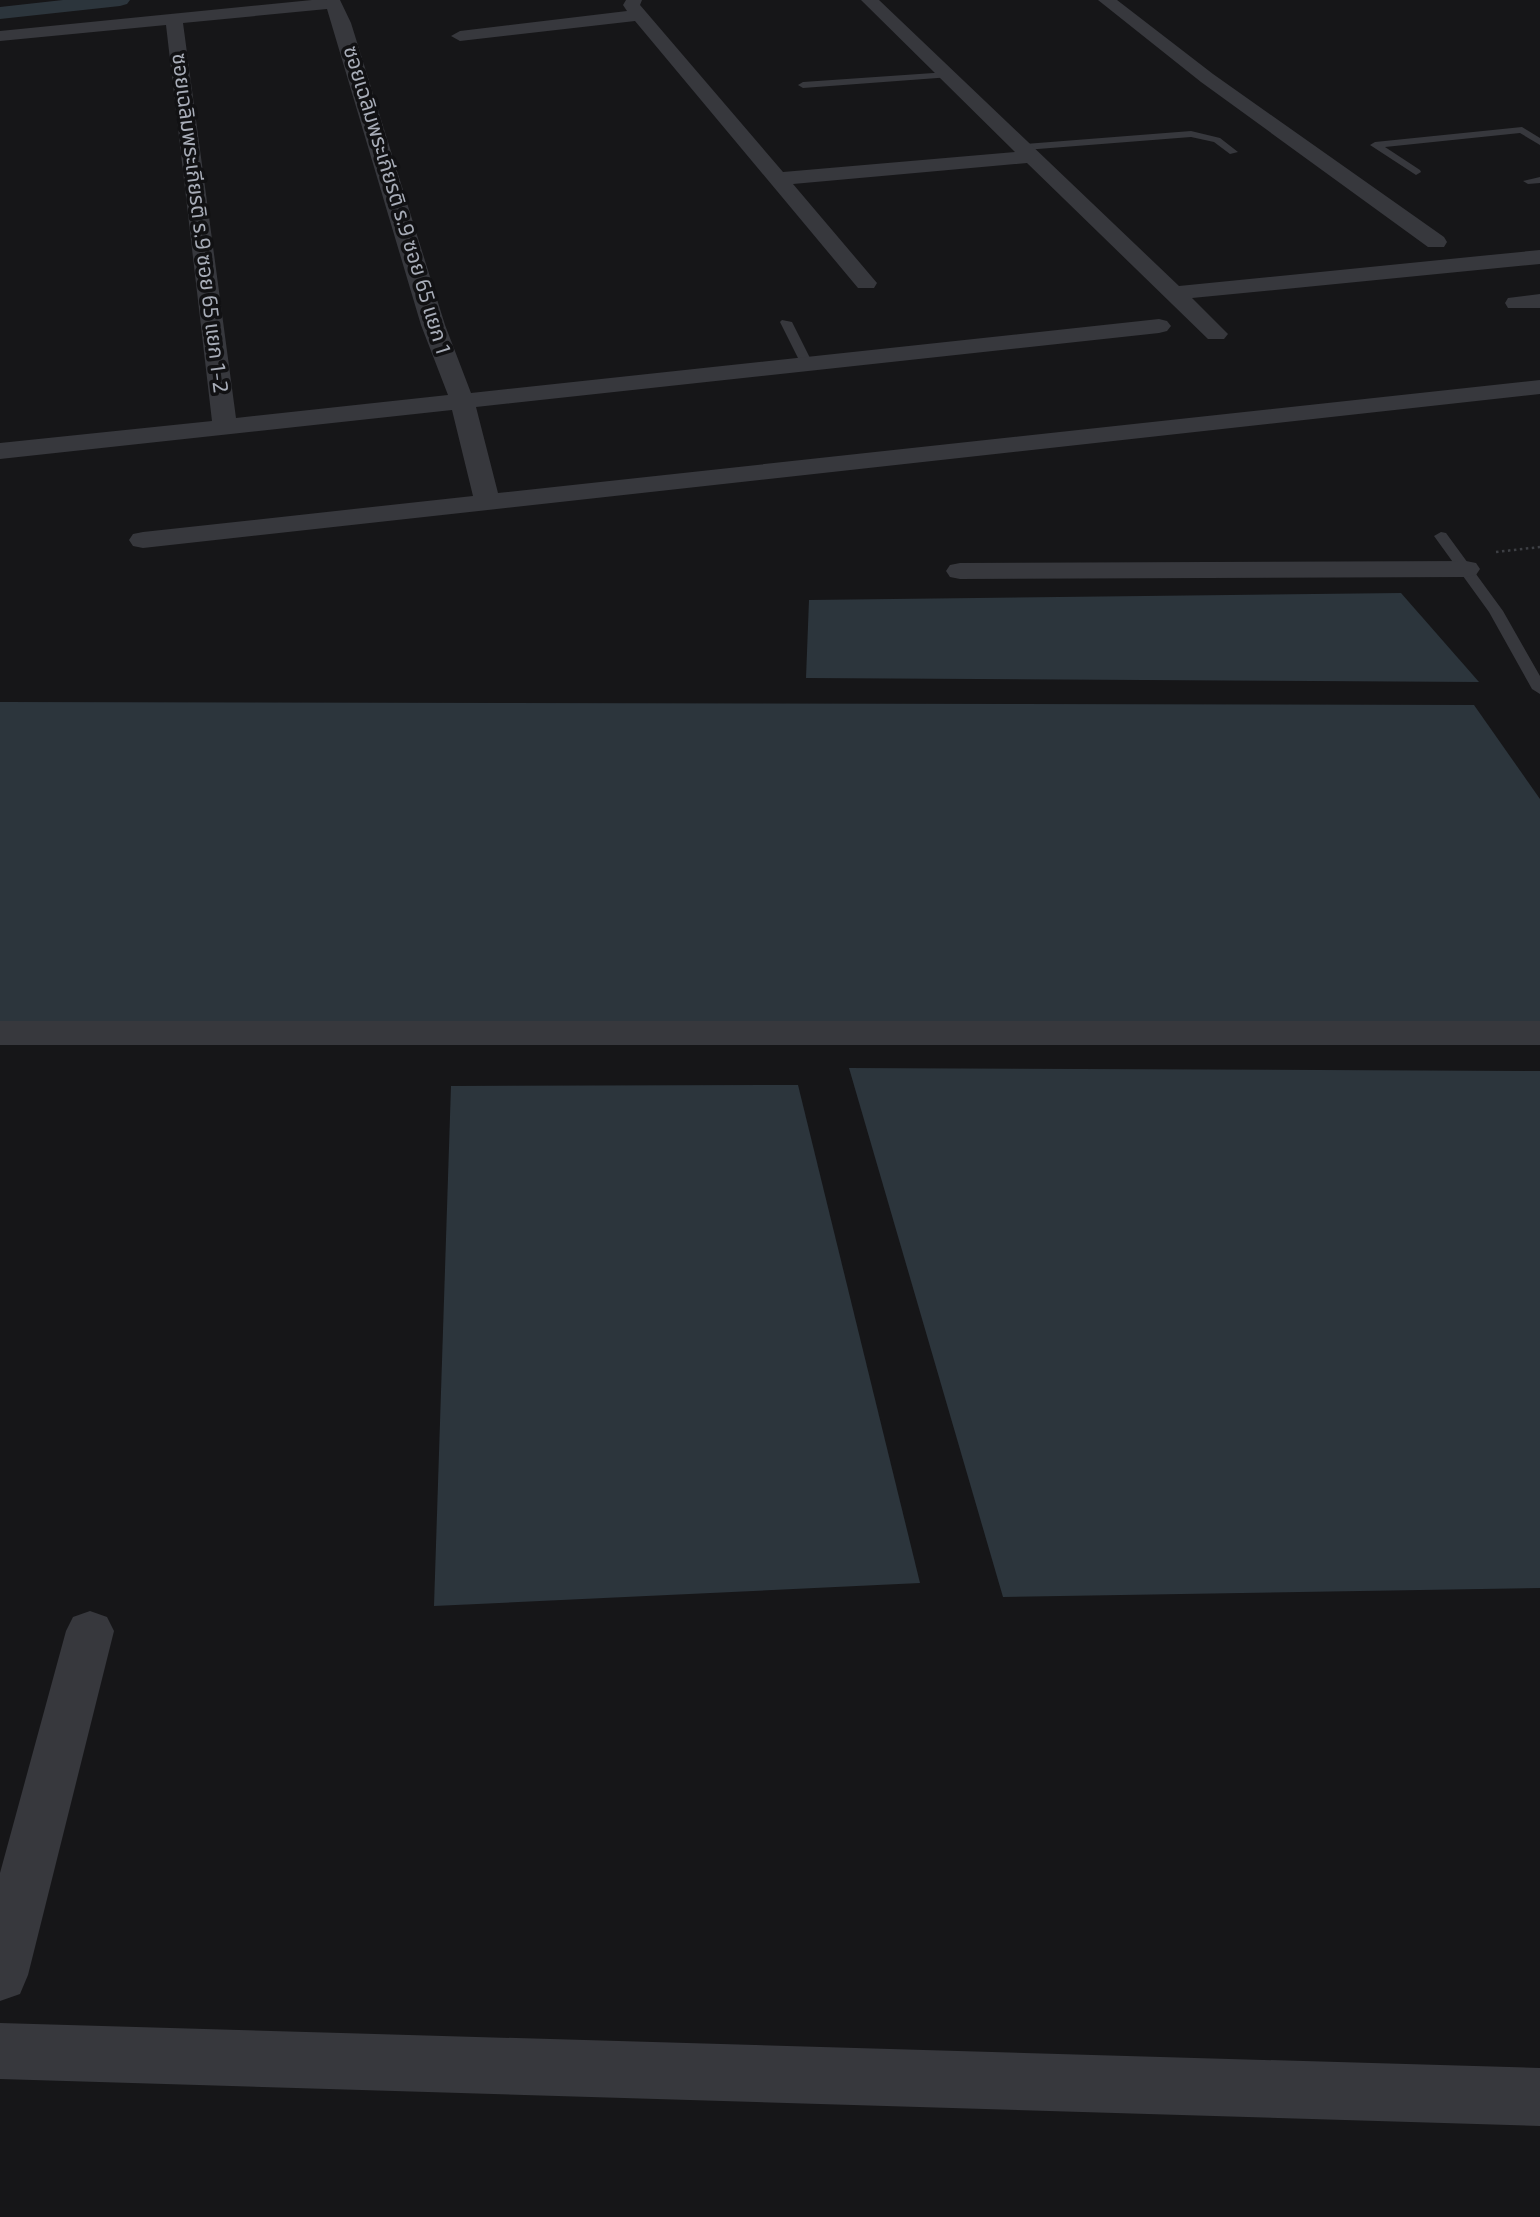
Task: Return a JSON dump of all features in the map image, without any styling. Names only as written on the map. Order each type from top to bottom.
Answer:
[{"type":"street","points":[[869,0],[1216,334]]},
{"type":"street","points":[[1106,0],[1207,78],[1436,242]]},
{"type":"street","points":[[0,36],[333,1]]},
{"type":"street","name":"ซอยเฉลิมพระเกียรติ ร.9 ซอย 65 แยก 1","points":[[333,1],[433,325],[462,401],[487,500]]},
{"type":"street","points":[[460,36],[636,8],[724,120],[866,283]]},
{"type":"street","name":"ซอยเฉลิมพระเกียรติ ร.9 ซอย 65 แยก 1-2","points":[[174,19],[225,426]]},
{"type":"street","points":[[777,179],[1029,152]]},
{"type":"street","points":[[1175,293],[1540,257]]},
{"type":"street","points":[[1516,303],[1540,301]]},
{"type":"street","points":[[0,451],[1159,326]]},
{"type":"street","points":[[143,540],[487,500],[1540,387]]},
{"type":"street","points":[[960,570],[1466,569]]},
{"type":"street","points":[[0,1033],[1540,1032]]},
{"type":"street","points":[[0,1975],[90,1630]]},
{"type":"street","points":[[0,2051],[1540,2097]]},
{"type":"lane","points":[[803,85],[948,75]]},
{"type":"lane","points":[[1416,172],[1375,145],[1522,130],[1540,142]]},
{"type":"lane","points":[[1029,152],[1192,134],[1217,141],[1233,152]]},
{"type":"lane","points":[[1528,181],[1540,180]]},
{"type":"lane","points":[[786,322],[807,364]]},
{"type":"lane","points":[[1441,536],[1496,611],[1540,689]]},
{"type":"shaded area","points":[[1401,593],[1479,682],[806,678],[809,600]]},
{"type":"shaded area","points":[[0,702],[1474,705],[1540,799],[1540,1024],[0,1024]]},
{"type":"shaded area","points":[[849,1068],[1540,1071],[1540,1588],[1003,1597]]},
{"type":"shaded area","points":[[798,1085],[920,1583],[434,1606],[451,1086]]},
{"type":"waterway","points":[[0,13],[120,0]]}]
